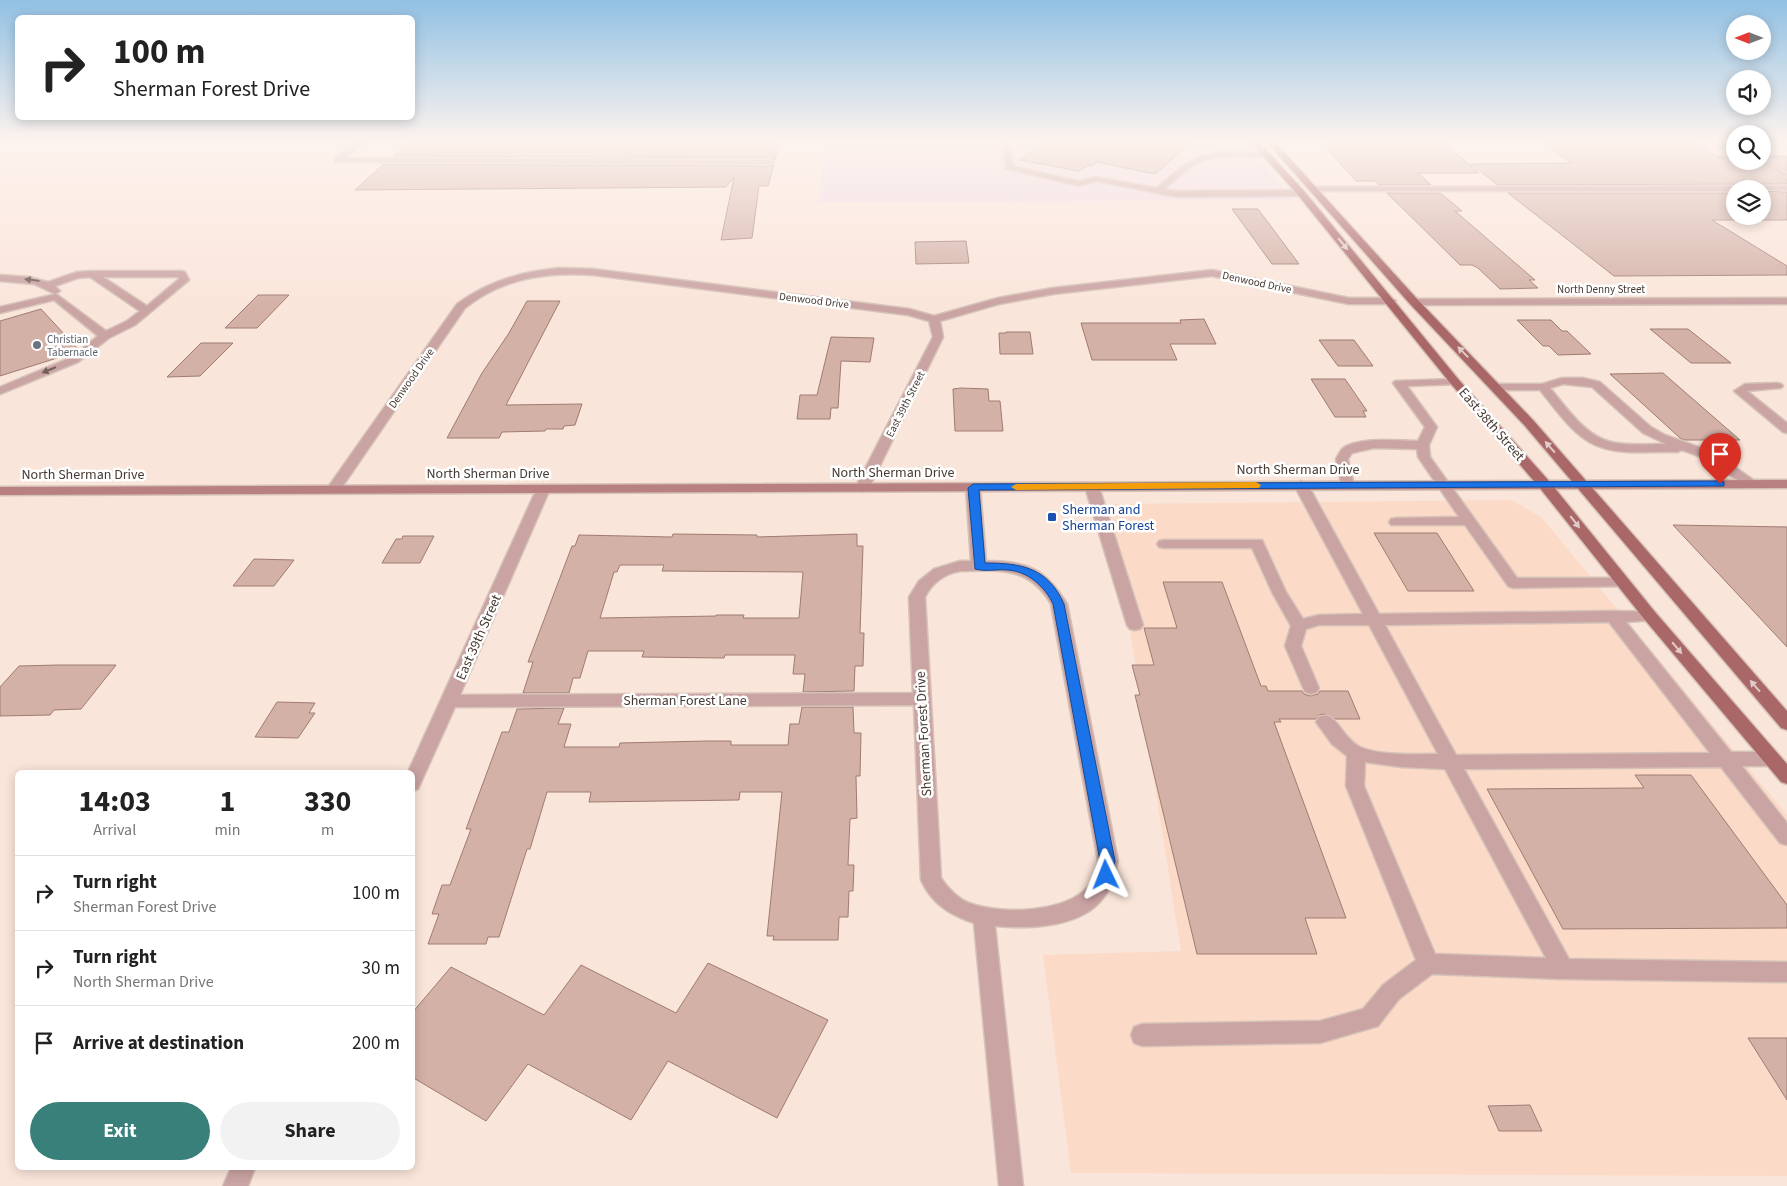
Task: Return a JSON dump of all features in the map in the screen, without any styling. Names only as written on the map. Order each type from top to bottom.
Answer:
[{"type":"main road","name":"East 38th Street","points":[[1303,196],[1391,301],[1455,382],[1544,484],[1650,616],[1787,776]]},
{"type":"main road","name":"East 38th Street","points":[[1320,196],[1414,302],[1496,387],[1582,484],[1787,723]]},
{"type":"main road","name":"North Sherman Drive","points":[[0,491],[1787,484]]},
{"type":"street","name":"Denwood Drive","points":[[333,490],[461,306],[477,294],[514,279],[550,272],[585,271],[909,312],[934,319],[998,301],[1053,290],[1212,273],[1349,301],[1391,301]]},
{"type":"street","points":[[92,274],[147,311]]},
{"type":"street","points":[[0,391],[74,360],[105,336],[131,324],[184,280],[182,274],[92,274],[77,276],[49,285]]},
{"type":"street","points":[[0,278],[38,281],[49,285],[55,291],[56,297],[105,336]]},
{"type":"street","points":[[0,310],[56,297]]},
{"type":"street","points":[[0,298],[28,302]]},
{"type":"street","name":"North Denny Street","points":[[1414,302],[1787,301]]},
{"type":"street","name":"East 39th Street","points":[[862,488],[938,337],[934,319]]},
{"type":"street","points":[[1496,387],[1542,386],[1562,381],[1583,381],[1596,384],[1647,430],[1661,438],[1711,456],[1752,484]]},
{"type":"street","points":[[1455,382],[1400,382],[1431,427],[1423,445],[1424,457],[1513,583],[1623,583]]},
{"type":"street","points":[[1542,386],[1577,426],[1610,446],[1688,448]]},
{"type":"street","points":[[1777,386],[1745,387],[1740,391],[1787,429]]},
{"type":"street","points":[[1347,485],[1342,459],[1348,450],[1358,446],[1380,444],[1423,445]]},
{"type":"street","points":[[1301,485],[1563,969]]},
{"type":"street","points":[[1092,487],[1135,625]]},
{"type":"street","points":[[973,488],[979,566]]},
{"type":"street","name":"East 39th Street","points":[[415,777],[543,489]]},
{"type":"street","points":[[1396,522],[1469,521]]},
{"type":"street","points":[[1164,544],[1257,543],[1279,592],[1299,626],[1294,646],[1311,688]]},
{"type":"street","name":"Sherman Forest Drive","points":[[960,566],[979,566],[1010,566],[1022,570],[1039,578],[1052,590],[1056,597],[1108,861],[1106,875],[1099,890],[1082,905],[1062,913],[1039,918],[984,917],[960,908],[946,900],[931,880],[916,597],[923,584],[941,571],[960,566]]},
{"type":"street","points":[[1613,616],[1787,837]]},
{"type":"street","points":[[1299,626],[1319,620],[1650,616]]},
{"type":"street","name":"Sherman Forest Lane","points":[[450,701],[921,699]]},
{"type":"street","points":[[1325,722],[1334,736],[1356,753],[1408,760],[1451,762],[1772,759]]},
{"type":"street","points":[[1356,753],[1355,786],[1428,964]]},
{"type":"street","points":[[984,917],[1011,1186]]},
{"type":"street","points":[[1142,1036],[1320,1032],[1370,1018],[1391,992],[1428,964],[1563,969],[1787,972]]},
{"type":"street","points":[[235,1186],[242,1170]]},
{"type":"shaded area","points":[[820,196],[1290,196],[1293,200],[819,202]]},
{"type":"shaded area","points":[[1512,500],[1542,518],[1787,815],[1787,1176],[1071,1173],[1043,955],[1181,951],[1110,504]]},
{"type":"building","points":[[730,196],[758,196],[752,238],[721,240]]},
{"type":"building","points":[[1390,196],[1444,196],[1462,211],[1455,211],[1535,280],[1529,280],[1538,288],[1500,289],[1478,268],[1472,265],[1460,265]]},
{"type":"building","points":[[1512,196],[1726,196],[1726,220],[1712,220],[1787,266],[1787,275],[1614,276]]},
{"type":"building","points":[[1771,196],[1787,196],[1787,220],[1771,220]]},
{"type":"building","points":[[1232,209],[1258,209],[1299,264],[1272,264]]},
{"type":"building","points":[[966,241],[969,263],[916,264],[915,242]]},
{"type":"building","points":[[258,295],[289,295],[257,328],[225,328]]},
{"type":"building","points":[[527,301],[560,301],[506,405],[582,404],[575,425],[564,426],[563,429],[546,429],[545,431],[502,432],[499,438],[447,438],[482,373],[509,333]]},
{"type":"building","name":"Christian Tabernacle","points":[[41,309],[78,349],[73,353],[0,376],[0,321]]},
{"type":"building","points":[[1204,319],[1216,344],[1170,344],[1177,360],[1092,360],[1081,323],[1181,323],[1180,320]]},
{"type":"building","points":[[1517,320],[1551,320],[1562,331],[1567,331],[1591,354],[1558,355],[1549,346],[1543,346]]},
{"type":"building","points":[[1650,329],[1688,329],[1731,363],[1691,363]]},
{"type":"building","points":[[1030,332],[1033,354],[1000,354],[999,333]]},
{"type":"building","points":[[831,337],[874,338],[870,362],[841,361],[838,408],[831,408],[830,419],[797,419],[800,395],[817,395]]},
{"type":"building","points":[[1319,340],[1354,340],[1373,366],[1338,366]]},
{"type":"building","points":[[201,343],[233,343],[200,376],[167,377]]},
{"type":"building","points":[[1663,373],[1740,440],[1684,440],[1680,438],[1610,374]]},
{"type":"building","points":[[1311,379],[1345,379],[1367,411],[1363,411],[1366,417],[1335,417]]},
{"type":"building","points":[[953,389],[988,389],[989,401],[1000,401],[1003,431],[955,431]]},
{"type":"building","points":[[1673,525],[1787,527],[1787,647]]},
{"type":"building","points":[[1374,533],[1437,533],[1474,591],[1408,591]]},
{"type":"building","points":[[673,534],[757,535],[757,537],[857,534],[857,546],[863,546],[860,633],[864,633],[863,666],[855,666],[854,691],[803,692],[805,674],[793,674],[795,655],[725,655],[724,658],[642,657],[644,651],[588,651],[580,678],[573,678],[569,693],[523,693],[533,662],[528,662],[572,546],[575,546],[579,535],[672,537]],"holes":[[[620,565],[664,565],[662,571],[803,572],[799,618],[743,618],[744,615],[600,618],[614,572],[617,572]]]},
{"type":"building","points":[[403,536],[434,536],[420,563],[382,563],[396,539],[402,539]]},
{"type":"building","points":[[254,559],[294,560],[274,586],[233,586]]},
{"type":"building","points":[[1163,582],[1222,582],[1261,686],[1266,686],[1268,691],[1302,691],[1310,696],[1318,694],[1320,691],[1348,691],[1360,719],[1335,719],[1324,714],[1319,715],[1316,719],[1279,719],[1281,722],[1274,722],[1346,918],[1305,918],[1317,954],[1197,954],[1135,695],[1140,695],[1132,665],[1154,665],[1144,628],[1177,628]]},
{"type":"building","points":[[116,665],[81,709],[54,710],[50,715],[0,716],[0,687],[19,666]]},
{"type":"building","points":[[277,702],[315,703],[309,713],[315,713],[298,738],[255,737]]},
{"type":"building","points":[[802,707],[853,707],[854,733],[861,733],[860,776],[856,776],[857,818],[850,819],[848,865],[854,865],[853,891],[849,891],[848,917],[839,917],[838,940],[773,940],[774,936],[767,936],[782,792],[740,792],[739,800],[589,802],[591,792],[547,792],[530,849],[527,849],[499,937],[488,937],[486,944],[428,944],[439,914],[432,914],[442,885],[450,885],[471,829],[466,829],[502,732],[509,732],[517,709],[564,708],[558,724],[571,724],[564,747],[619,747],[620,743],[707,741],[731,741],[731,745],[788,745],[790,724],[799,724]]},
{"type":"building","points":[[1635,775],[1691,775],[1787,905],[1787,928],[1563,929],[1487,789],[1644,788]]},
{"type":"building","points":[[708,963],[828,1020],[777,1118],[668,1061],[631,1120],[528,1064],[486,1121],[415,1079],[415,1009],[451,967],[544,1015],[581,965],[676,1013]]},
{"type":"building","points":[[1748,1038],[1787,1038],[1787,1100]]},
{"type":"building","points":[[1530,1105],[1542,1131],[1499,1131],[1488,1106]]},
{"type":"slow traffic","points":[[1016,487],[1256,485]]},
{"type":"place","name":"Christian Tabernacle","points":[[37,345]]},
{"type":"place","name":"Sherman and Sherman Forest","points":[[1052,517]]},
{"type":"route","points":[[1106,875],[1108,861],[1059,604],[1052,590],[1039,578],[1010,566],[979,566],[973,488],[1426,484],[1720,484]]}]
